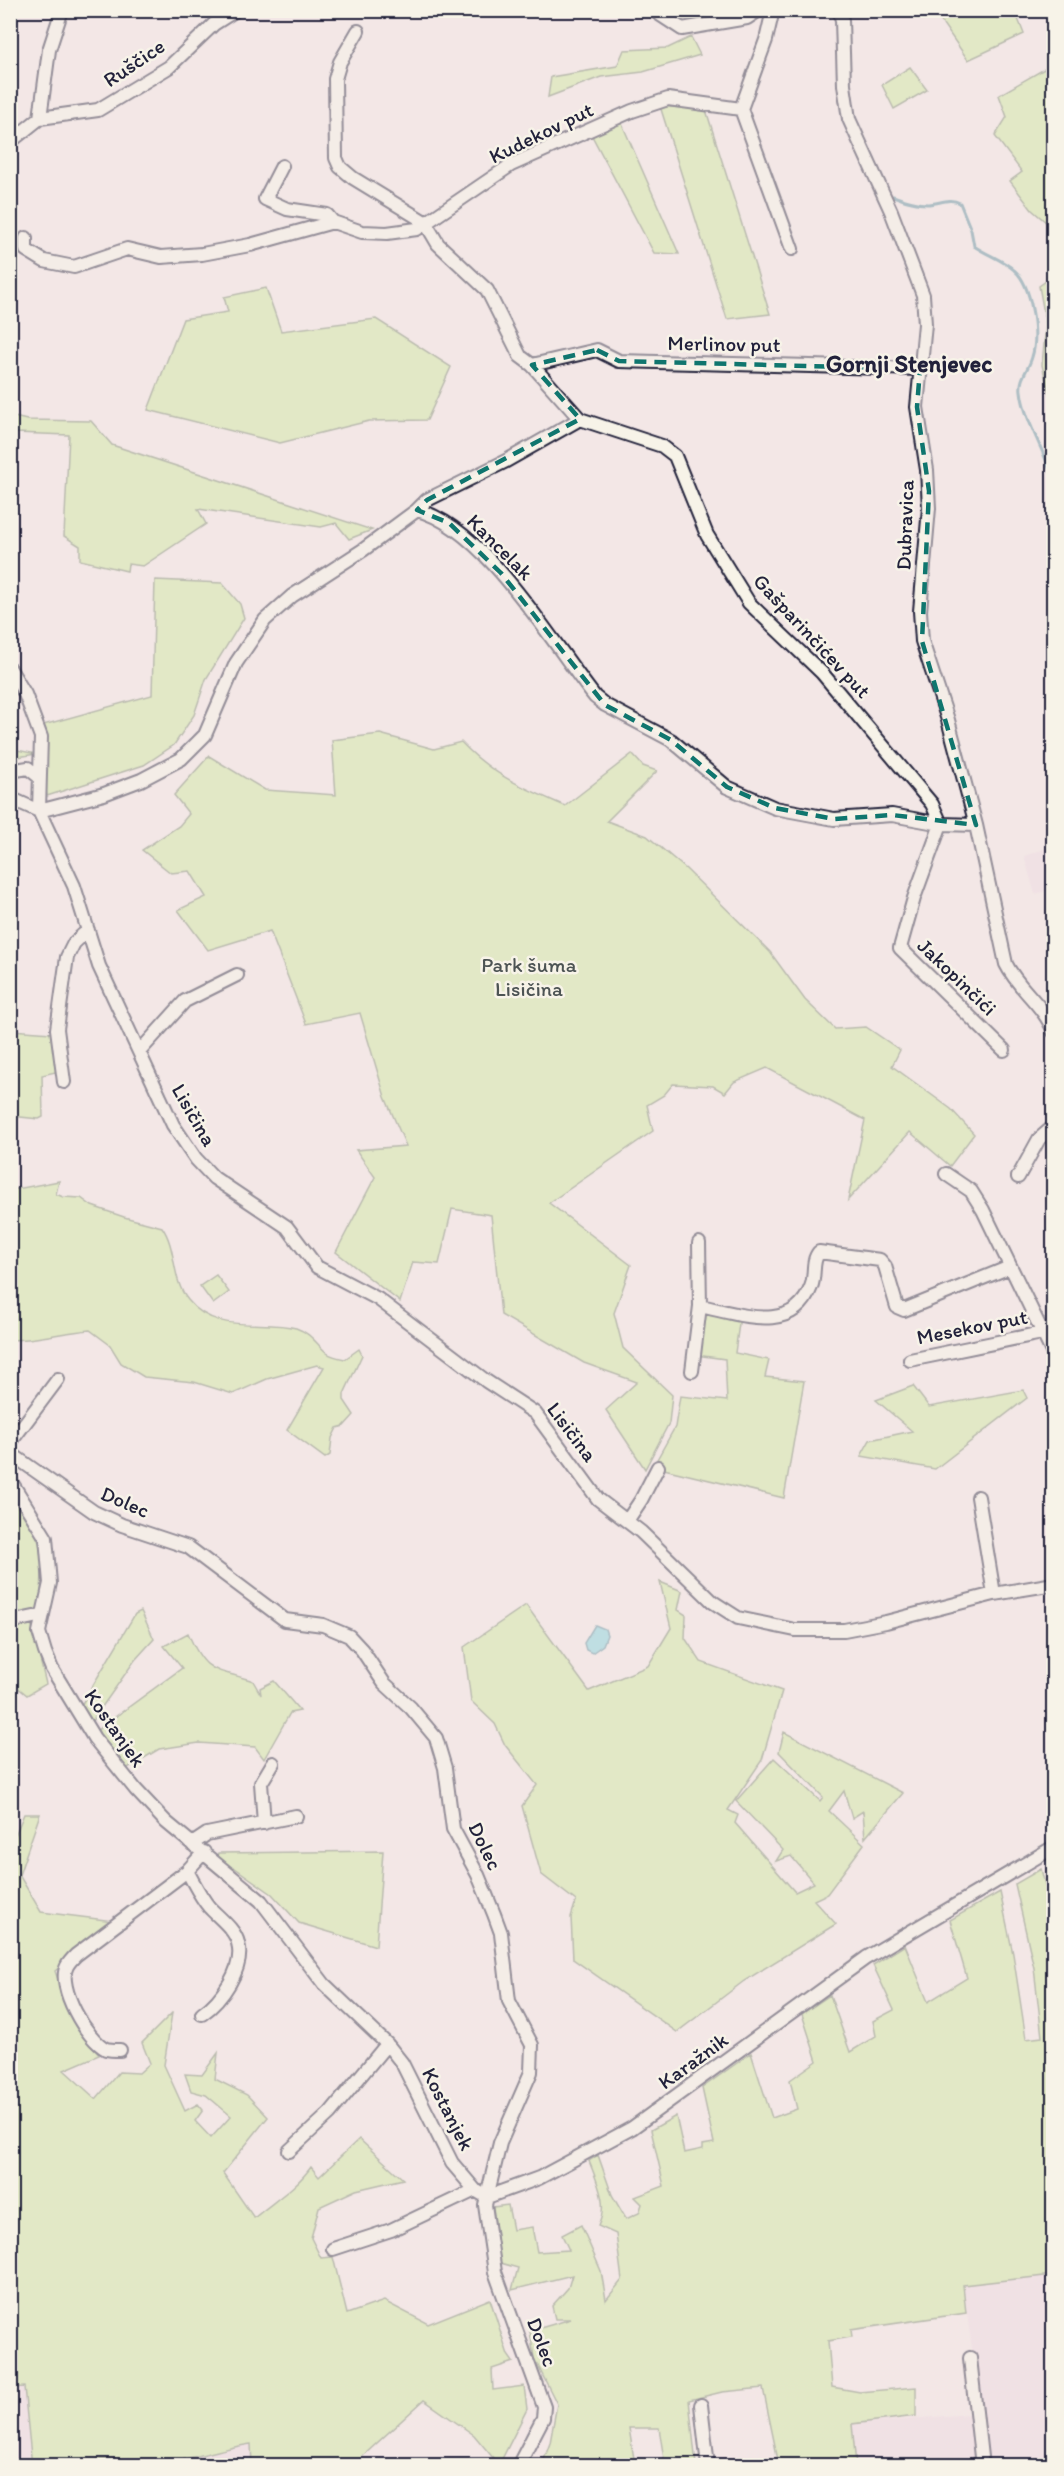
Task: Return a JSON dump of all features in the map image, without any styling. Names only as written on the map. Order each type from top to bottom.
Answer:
[{"type":"street","points":[[10,142],[40,118],[49,50],[62,10]]},
{"type":"street","name":"Ruščice","points":[[40,118],[98,110],[169,68],[214,24],[236,10]]},
{"type":"street","points":[[653,10],[667,14],[682,29],[747,18],[759,10]]},
{"type":"street","points":[[773,10],[766,40],[741,109],[792,249]]},
{"type":"street","name":"Dubravica","points":[[839,10],[842,20],[844,85],[849,119],[891,211],[923,295],[925,324],[917,407],[929,491],[920,611],[922,640],[948,720],[976,825],[1006,964],[1014,978],[1038,1006],[1053,1032]]},
{"type":"street","points":[[10,798],[39,811],[123,787],[181,759],[205,735],[236,663],[265,620],[286,599],[363,550],[427,500],[506,461],[580,419],[532,365],[520,356],[487,290],[438,244],[425,222],[352,178],[340,166],[336,158],[335,79],[340,62],[358,31]]},
{"type":"street","name":"Kudekov put","points":[[282,166],[265,199],[287,209],[327,215],[333,222],[362,232],[387,233],[417,229],[511,165],[632,111],[668,99],[741,109]]},
{"type":"street","points":[[26,238],[26,250],[44,261],[74,267],[127,249],[161,256],[202,254],[250,245],[333,222]]},
{"type":"street","name":"Merlinov put","points":[[532,365],[597,350],[619,361],[920,369]]},
{"type":"street","name":"Gašparinčićev put","points":[[580,419],[662,446],[675,456],[707,535],[749,603],[830,681],[920,789],[941,824]]},
{"type":"street","name":"Kancelak","points":[[417,510],[436,515],[449,523],[501,573],[526,602],[595,697],[605,705],[671,740],[727,788],[775,808],[834,819],[892,815],[941,824],[976,825]]},
{"type":"street","name":"Lisičina","points":[[10,669],[26,694],[38,723],[42,751],[38,776],[41,786],[39,811],[74,886],[99,966],[173,1125],[196,1159],[214,1178],[287,1227],[317,1267],[378,1299],[486,1381],[535,1413],[598,1499],[627,1521],[727,1612],[769,1625],[818,1632],[844,1630],[886,1622],[994,1594],[1053,1584]]},
{"type":"street","points":[[10,771],[28,768],[38,776]]},
{"type":"street","name":"Jakopinčići","points":[[941,824],[914,898],[900,948],[1004,1050]]},
{"type":"street","points":[[64,1082],[57,1029],[67,957],[74,943],[88,930]]},
{"type":"street","points":[[140,1051],[184,1001],[237,975]]},
{"type":"street","points":[[1018,1177],[1039,1138],[1053,1126]]},
{"type":"street","name":"Mesekov put","points":[[946,1174],[960,1181],[971,1191],[1053,1356]]},
{"type":"street","points":[[692,1371],[700,1306],[699,1243]]},
{"type":"street","name":"Mesekov put","points":[[700,1306],[765,1319],[781,1318],[804,1299],[812,1287],[816,1256],[819,1252],[880,1260],[885,1266],[897,1307],[904,1310],[1010,1267]]},
{"type":"street","name":"Mesekov put","points":[[910,1360],[1042,1333]]},
{"type":"street","points":[[10,1443],[58,1379]]},
{"type":"street","name":"Dolec","points":[[10,1454],[94,1512],[122,1525],[188,1547],[285,1620],[323,1625],[349,1636],[362,1650],[384,1683],[411,1708],[436,1738],[445,1768],[453,1828],[459,1844],[478,1875],[495,1914],[501,1933],[509,2001],[532,2045],[531,2072],[500,2143],[486,2197],[485,2214],[495,2272],[544,2407],[543,2418],[518,2466]]},
{"type":"street","points":[[627,1521],[658,1467]]},
{"type":"street","name":"Kostanjek","points":[[10,1480],[46,1538],[50,1582],[39,1632],[52,1669],[94,1738],[136,1790],[166,1822],[261,1901],[324,1984],[387,2044],[402,2063],[452,2163],[475,2190]]},
{"type":"street","points":[[978,1497],[994,1594]]},
{"type":"street","points":[[10,1622],[43,1615]]},
{"type":"street","points":[[264,1823],[261,1784],[273,1763]]},
{"type":"street","points":[[192,1844],[207,1834],[296,1816]]},
{"type":"street","name":"Karažnik","points":[[486,2197],[539,2178],[632,2128],[866,1958],[1053,1847]]},
{"type":"street","points":[[120,2050],[106,2049],[93,2038],[76,2013],[67,1988],[65,1973],[67,1965],[187,1871],[204,1852]]},
{"type":"street","points":[[187,1871],[208,1905],[238,1941],[240,1952],[225,1992],[215,2005],[202,2014]]},
{"type":"street","points":[[289,2151],[330,2113],[387,2044]]},
{"type":"street","points":[[333,2249],[391,2230],[475,2190],[486,2197]]},
{"type":"street","points":[[970,2358],[982,2466]]},
{"type":"street","points":[[701,2405],[708,2466]]},
{"type":"highlighted area","points":[[597,350],[619,361],[920,369],[917,407],[929,491],[922,641],[976,825],[892,815],[834,819],[775,808],[727,787],[671,740],[605,705],[501,573],[449,523],[417,510],[427,500],[580,419],[532,365]]},
{"type":"shaded area","points":[[1053,846],[1053,889],[1035,894],[1024,856]]},
{"type":"shaded area","points":[[1053,2275],[1053,2465],[856,2465],[852,2424],[981,2413],[963,2285]]},
{"type":"shaded area","points":[[24,2387],[32,2465],[11,2465],[10,2388]]},
{"type":"shaded area","points":[[251,2444],[252,2465],[159,2466],[227,2449]]},
{"type":"shaded area","points":[[115,2459],[127,2465],[45,2466]]},
{"type":"green space","points":[[934,11],[1015,11],[1024,34],[968,60]]},
{"type":"green space","points":[[691,37],[700,55],[643,72],[601,77],[548,97],[551,77],[617,66],[624,50],[668,48]]},
{"type":"green space","points":[[910,67],[927,90],[894,109],[882,85]]},
{"type":"green space","points":[[1046,68],[1053,96],[1053,228],[1032,210],[1010,181],[1022,172],[995,136],[1007,117],[999,95]]},
{"type":"green space","points":[[660,106],[706,110],[770,314],[727,319]]},
{"type":"green space","points":[[619,117],[679,254],[654,253],[590,132]]},
{"type":"green space","points":[[1053,276],[1053,409],[1042,365],[1046,324],[1039,286]]},
{"type":"green space","points":[[266,288],[281,331],[376,319],[451,367],[427,420],[369,421],[280,443],[148,410],[183,319],[228,312],[224,297]]},
{"type":"green space","points":[[10,416],[27,420],[91,421],[112,445],[372,530],[349,539],[336,523],[321,527],[198,509],[206,524],[143,566],[128,564],[127,571],[80,560],[80,546],[64,536],[69,435],[15,433],[11,431]]},
{"type":"green space","points":[[155,580],[222,583],[240,604],[244,618],[206,679],[194,715],[174,745],[144,765],[47,796],[36,727],[152,695]]},
{"type":"green space","points":[[10,716],[18,733],[17,750],[36,754],[11,758]]},
{"type":"green space","name":"Park šuma Lisičina","points":[[380,734],[434,749],[461,742],[497,772],[565,806],[632,754],[643,766],[657,771],[607,821],[647,836],[686,869],[770,952],[805,1000],[835,1029],[866,1027],[900,1050],[892,1066],[951,1109],[974,1134],[950,1166],[910,1132],[848,1200],[865,1120],[767,1068],[734,1082],[725,1093],[713,1086],[673,1084],[664,1095],[647,1105],[653,1131],[549,1203],[631,1265],[614,1313],[623,1348],[672,1395],[669,1423],[645,1469],[606,1410],[637,1382],[584,1363],[501,1315],[491,1215],[452,1209],[439,1264],[413,1262],[400,1302],[336,1252],[375,1177],[356,1150],[406,1146],[385,1097],[360,1013],[306,1024],[270,931],[208,950],[178,910],[206,897],[190,871],[171,873],[142,850],[179,826],[189,814],[174,795],[209,756],[265,790],[336,795],[332,740]]},
{"type":"green space","points":[[11,1030],[51,1033],[60,1071],[42,1075],[43,1117],[39,1119],[11,1116]]},
{"type":"green space","points":[[59,1181],[56,1194],[63,1197],[81,1198],[92,1206],[162,1227],[170,1244],[179,1283],[188,1300],[199,1311],[225,1322],[296,1328],[310,1336],[327,1353],[345,1359],[359,1349],[362,1355],[344,1394],[344,1400],[354,1415],[344,1426],[337,1428],[332,1438],[330,1455],[325,1458],[287,1430],[324,1367],[317,1365],[267,1379],[233,1394],[194,1382],[144,1377],[121,1363],[110,1345],[90,1330],[11,1340],[11,1190]]},
{"type":"green space","points":[[216,1275],[229,1292],[213,1304],[200,1286]]},
{"type":"green space","points":[[697,1312],[740,1316],[735,1353],[769,1360],[765,1377],[804,1381],[784,1498],[664,1469],[655,1463],[675,1427],[680,1396],[727,1401],[725,1359],[696,1355]]},
{"type":"green space","points":[[913,1386],[929,1407],[1023,1390],[1027,1398],[935,1469],[861,1456],[870,1440],[912,1431],[876,1400]]},
{"type":"green space","points":[[10,1489],[31,1520],[43,1554],[40,1611],[11,1616]]},
{"type":"green space","points":[[660,1582],[682,1591],[678,1610],[686,1615],[685,1638],[701,1662],[782,1691],[762,1760],[728,1810],[738,1815],[735,1823],[795,1892],[814,1883],[791,1856],[776,1861],[783,1850],[736,1801],[774,1758],[820,1801],[823,1797],[779,1752],[784,1732],[903,1793],[865,1838],[863,1811],[852,1818],[844,1791],[829,1811],[864,1844],[827,1894],[814,1900],[836,1924],[744,1981],[677,2032],[573,1959],[571,1917],[576,1901],[541,1874],[522,1806],[537,1785],[505,1745],[495,1724],[471,1701],[464,1647],[526,1605],[589,1691],[648,1666],[671,1628]]},
{"type":"green space","points":[[141,1611],[154,1639],[135,1660],[92,1721],[80,1707],[135,1614]]},
{"type":"green space","points":[[29,1614],[46,1684],[27,1695],[11,1682],[10,1631],[17,1630]]},
{"type":"green space","points":[[188,1633],[200,1656],[213,1668],[253,1681],[261,1695],[260,1688],[274,1681],[300,1711],[290,1713],[264,1759],[255,1747],[199,1743],[159,1749],[126,1769],[96,1731],[182,1668],[164,1646]]},
{"type":"green space","points":[[24,1814],[40,1814],[19,1875],[41,1912],[114,1921],[55,1971],[72,2020],[99,2055],[64,2070],[96,2099],[119,2072],[139,2073],[150,2063],[142,2043],[172,2013],[164,2065],[185,2111],[198,2104],[203,2110],[195,2121],[211,2138],[231,2116],[206,2095],[191,2091],[185,2074],[202,2075],[218,2053],[215,2079],[247,2095],[268,2117],[223,2173],[254,2218],[292,2188],[311,2167],[319,2177],[359,2139],[403,2179],[356,2190],[319,2207],[311,2238],[321,2258],[333,2257],[347,2314],[384,2301],[428,2324],[490,2299],[508,2355],[513,2362],[492,2369],[493,2390],[524,2386],[527,2409],[499,2465],[474,2435],[424,2400],[353,2465],[252,2465],[251,2444],[182,2460],[146,2465],[115,2459],[32,2466],[24,2387],[11,2388],[11,1845]]},
{"type":"green space","points":[[383,1851],[376,1946],[299,1923],[272,1894],[235,1868],[231,1869],[217,1856],[218,1853]]},
{"type":"green space","points":[[1041,1869],[1054,1920],[1053,2275],[963,2285],[966,2313],[851,2330],[852,2337],[828,2341],[832,2387],[860,2392],[916,2387],[916,2416],[852,2424],[856,2465],[779,2465],[763,2388],[722,2392],[689,2400],[696,2465],[674,2465],[674,2459],[664,2459],[659,2428],[629,2428],[635,2465],[542,2465],[550,2443],[557,2404],[534,2358],[530,2331],[571,2319],[555,2319],[552,2306],[568,2288],[572,2275],[512,2290],[518,2268],[500,2263],[493,2207],[508,2205],[513,2230],[532,2227],[537,2252],[569,2250],[562,2235],[581,2225],[601,2271],[606,2300],[622,2280],[616,2234],[598,2226],[602,2202],[589,2161],[598,2155],[612,2195],[626,2219],[639,2213],[642,2204],[635,2197],[664,2186],[651,2130],[676,2116],[684,2153],[703,2149],[703,2145],[714,2143],[702,2088],[751,2053],[772,2118],[797,2109],[790,2080],[817,2061],[802,2014],[830,1995],[850,2052],[876,2036],[873,2021],[894,2010],[873,1965],[905,1945],[928,2002],[967,1978],[950,1920],[1000,1892],[1013,1954],[1026,2039],[1042,2037],[1034,1968],[1015,1884]]},
{"type":"water","points":[[595,1625],[605,1629],[607,1635],[603,1645],[592,1653],[586,1650],[584,1643]]},
{"type":"waterway","name":"Dubravica","points":[[893,196],[923,204],[948,201],[960,203],[971,230],[974,246],[1010,266],[1020,277],[1029,298],[1035,336],[1032,357],[1023,378],[1021,391],[1026,413],[1054,482]]},
{"type":"district","name":"Gornji Stenjevec","points":[[909,364]]}]
